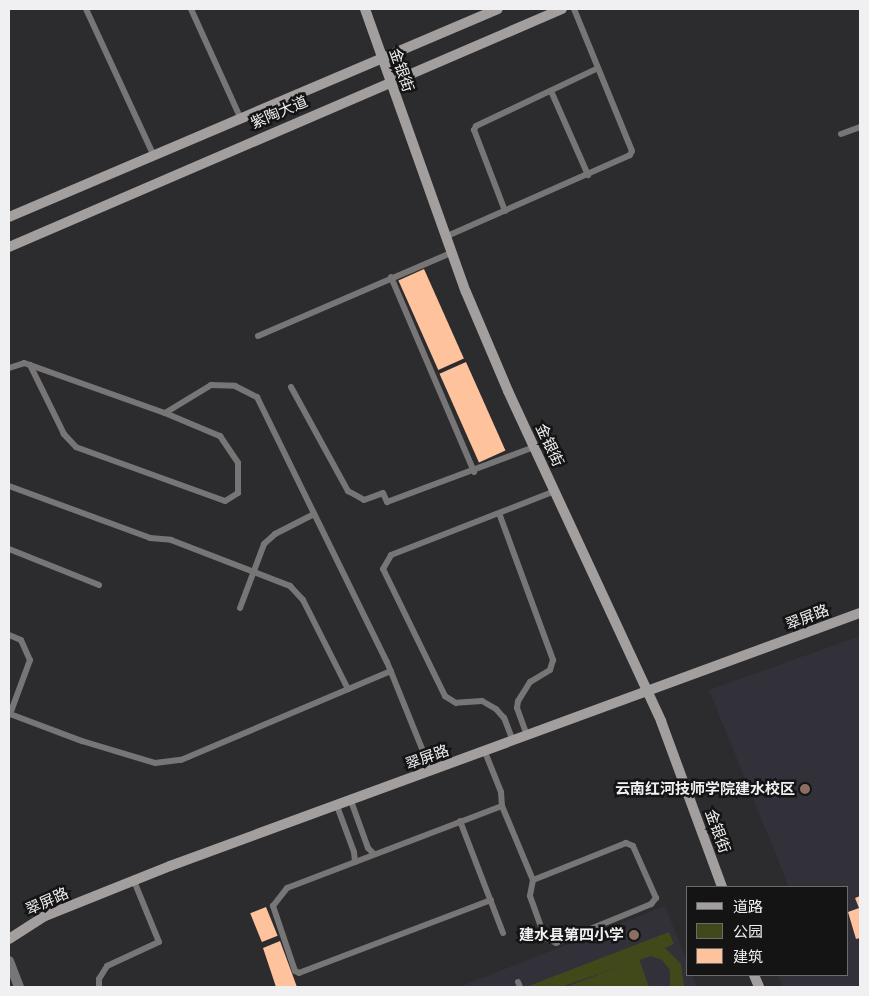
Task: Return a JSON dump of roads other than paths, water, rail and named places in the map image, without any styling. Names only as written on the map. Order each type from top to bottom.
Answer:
[{"type":"street","name":"金银街","points":[[365,9],[451,253],[497,366],[649,692],[722,886]]},
{"type":"street","name":"紫陶大道","points":[[9,217],[153,154],[498,9]]},
{"type":"street","name":"紫陶大道","points":[[9,247],[562,9]]},
{"type":"street","name":"翠屏路","points":[[9,939],[45,916],[134,881],[860,613]]},
{"type":"street","points":[[9,961],[19,987]]},
{"type":"lane","points":[[86,9],[153,154]]},
{"type":"lane","points":[[191,9],[240,117]]},
{"type":"lane","points":[[445,237],[627,159],[632,151],[574,9]]},
{"type":"lane","points":[[504,211],[474,130],[598,68]]},
{"type":"lane","points":[[551,91],[588,176]]},
{"type":"lane","points":[[841,134],[860,128]]},
{"type":"lane","points":[[258,336],[451,253]]},
{"type":"lane","points":[[392,277],[474,472]]},
{"type":"lane","points":[[9,368],[24,362],[165,413],[220,436],[228,443],[238,463],[240,474],[239,490],[233,498],[225,501],[76,447],[64,434],[30,365]]},
{"type":"lane","points":[[165,413],[210,385],[235,386],[257,397],[391,671],[431,771]]},
{"type":"lane","points":[[291,387],[348,491],[360,499],[383,493],[387,502],[465,472],[474,472],[534,447]]},
{"type":"lane","points":[[9,486],[150,538],[171,540],[290,586],[299,594],[348,690]]},
{"type":"lane","points":[[513,742],[504,718],[496,709],[482,701],[456,703],[445,696],[384,569],[392,555],[555,492]]},
{"type":"lane","points":[[499,513],[553,660],[550,670],[530,682],[518,700],[516,708],[527,736]]},
{"type":"lane","points":[[240,608],[268,540],[314,514]]},
{"type":"lane","points":[[9,549],[99,585]]},
{"type":"lane","points":[[9,635],[21,640],[30,660],[10,714],[82,741],[155,763],[181,760],[391,671]]},
{"type":"lane","points":[[485,752],[501,792],[502,806],[533,880],[530,896],[545,938],[556,943],[651,904],[656,898],[633,846],[626,843],[533,880]]},
{"type":"lane","points":[[350,800],[368,848],[374,854]]},
{"type":"lane","points":[[337,806],[354,852],[355,862]]},
{"type":"lane","points":[[491,900],[299,973],[295,971],[273,913],[274,901],[287,888],[502,806]]},
{"type":"lane","points":[[460,821],[503,933]]},
{"type":"lane","points":[[99,987],[98,979],[107,966],[159,942],[134,881]]},
{"type":"place","name":"云南红河技师学院建水校区","points":[[805,789]]},
{"type":"place","name":"建水县第四小学","points":[[634,935]]}]
